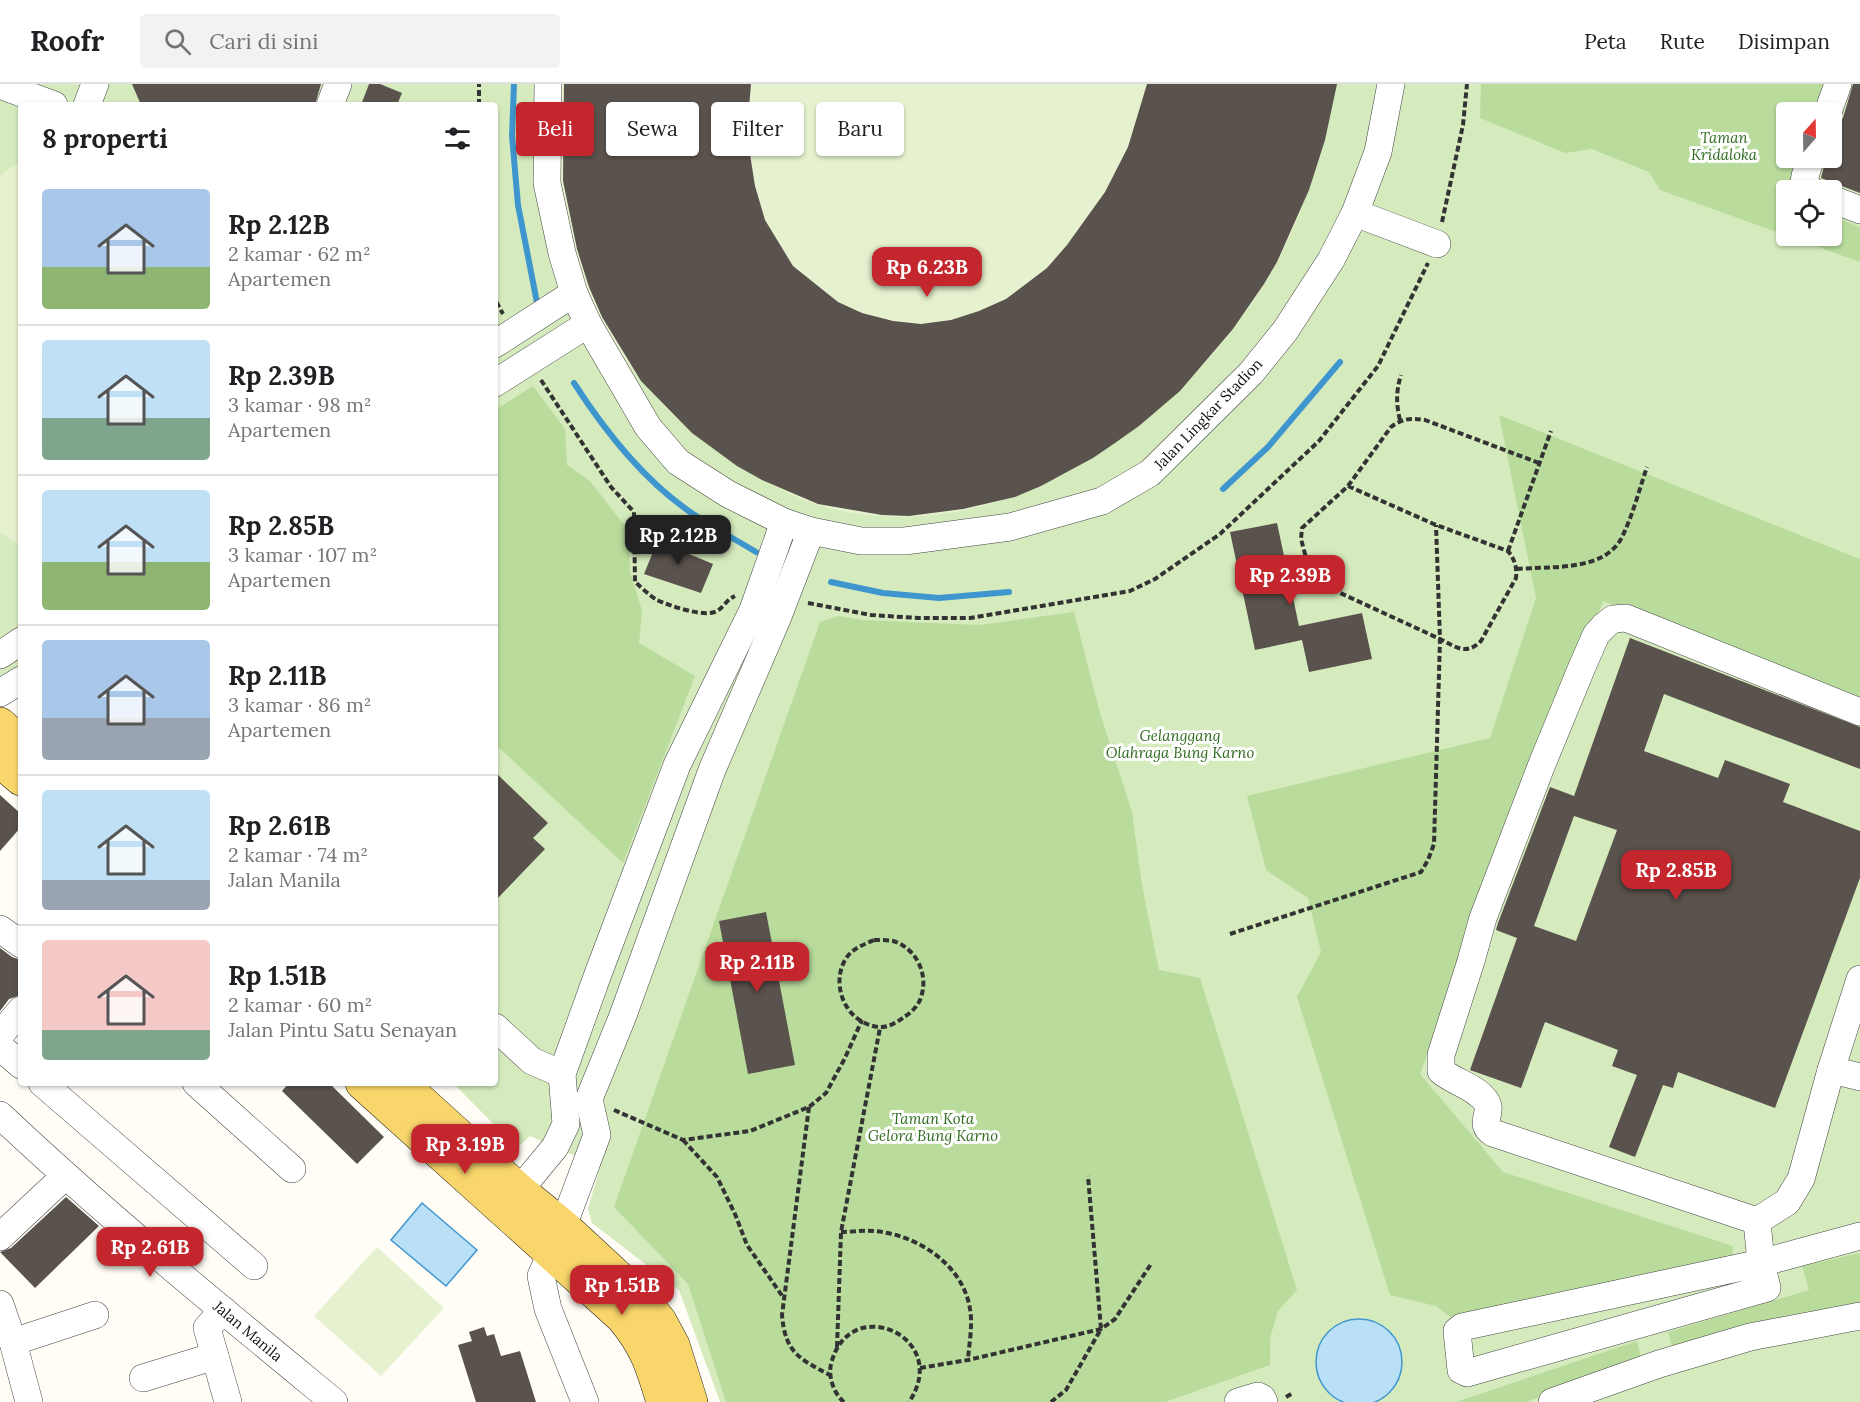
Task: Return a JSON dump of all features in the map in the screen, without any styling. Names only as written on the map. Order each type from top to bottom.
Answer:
[{"type":"main road","points":[[0,724],[18,740]]},
{"type":"main road","points":[[0,761],[18,776]]},
{"type":"main road","points":[[366,1086],[512,1199],[557,1239],[644,1302],[660,1321],[673,1345],[691,1402]]},
{"type":"main road","points":[[404,1086],[512,1199]]},
{"type":"main road","points":[[557,1239],[639,1337],[650,1358],[663,1402]]},
{"type":"street","points":[[88,102],[95,84]]},
{"type":"street","points":[[331,102],[338,84]]},
{"type":"street","name":"Jalan Lingkar Stadion","points":[[548,84],[547,183],[562,253],[574,293],[588,324],[648,427],[678,462],[728,494],[784,522],[811,531],[861,541],[905,541],[1010,527],[1102,501],[1150,473],[1251,372],[1285,331],[1331,260],[1355,213],[1378,152],[1391,84]]},
{"type":"street","points":[[1832,102],[1838,84]]},
{"type":"street","points":[[0,85],[46,102]]},
{"type":"street","points":[[1842,202],[1860,210]]},
{"type":"street","points":[[1355,213],[1437,244]]},
{"type":"street","points":[[574,293],[502,339],[513,373],[588,324]]},
{"type":"street","points":[[585,1402],[548,1310],[541,1276],[597,1135],[589,1099],[622,1018],[768,607],[784,522]]},
{"type":"street","points":[[512,1199],[555,1147],[566,1124],[561,1074],[677,765],[811,531]]},
{"type":"street","points":[[1757,1221],[1493,1133],[1485,1125],[1488,1110],[1486,1101],[1441,1071],[1441,1055],[1483,918],[1542,764],[1592,646],[1604,626],[1613,620],[1626,618],[1860,712]]},
{"type":"street","points":[[0,655],[18,643]]},
{"type":"street","points":[[0,693],[18,682]]},
{"type":"street","points":[[677,765],[712,770]]},
{"type":"street","points":[[0,929],[18,942]]},
{"type":"street","points":[[1757,1221],[1787,1202],[1801,1179],[1831,1070],[1860,979]]},
{"type":"street","points":[[0,1035],[18,1014]]},
{"type":"street","points":[[498,1030],[532,1061],[561,1074]]},
{"type":"street","points":[[0,1047],[18,1062]]},
{"type":"street","points":[[1831,1070],[1860,1077]]},
{"type":"street","points":[[45,1086],[254,1266]]},
{"type":"street","points":[[199,1086],[292,1169]]},
{"type":"street","name":"Jalan Manila","points":[[0,1115],[65,1176],[334,1402]]},
{"type":"street","points":[[0,1237],[65,1176]]},
{"type":"street","points":[[1757,1221],[1761,1263],[1767,1288],[1467,1373],[1461,1370],[1457,1331],[1462,1327],[1761,1263],[1860,1236]]},
{"type":"street","points":[[0,1304],[29,1402]]},
{"type":"street","points":[[222,1401],[215,1356],[207,1329],[223,1310]]},
{"type":"street","points":[[13,1342],[95,1315]]},
{"type":"street","points":[[1552,1402],[1659,1364],[1750,1337],[1860,1316]]},
{"type":"street","points":[[143,1378],[215,1356]]},
{"type":"street","points":[[1238,1402],[1258,1396],[1264,1402]]},
{"type":"path","points":[[478,102],[479,84]]},
{"type":"path","points":[[513,373],[634,512],[635,582],[657,600],[694,612],[707,613],[718,610],[728,600],[738,596],[768,607],[918,618],[970,618],[1130,591],[1155,579],[1220,534],[1319,441],[1378,366],[1437,244],[1463,125],[1467,84]]},
{"type":"path","points":[[498,310],[502,339]]},
{"type":"path","points":[[1400,420],[1396,406],[1397,387],[1401,375]]},
{"type":"path","points":[[1348,486],[1436,525],[1508,551],[1517,569],[1516,578],[1481,640],[1474,648],[1460,648],[1322,586],[1310,577],[1301,539],[1302,528],[1348,486],[1391,427],[1400,420],[1412,418],[1425,420],[1539,464]]},
{"type":"path","points":[[1508,551],[1551,431]]},
{"type":"path","points":[[1517,569],[1583,564],[1607,553],[1622,538],[1647,467]]},
{"type":"path","points":[[1230,934],[1421,872],[1428,860],[1434,844],[1440,639],[1436,525]]},
{"type":"path","points":[[874,940],[892,941],[908,949],[919,963],[924,980],[921,998],[911,1013],[880,1028],[862,1020],[848,1009],[840,993],[839,975],[845,959],[858,946],[874,940]]},
{"type":"path","points":[[683,1140],[750,1131],[809,1107],[826,1093],[862,1020]]},
{"type":"path","points":[[844,1402],[832,1383],[830,1375],[837,1347],[841,1232],[880,1028]]},
{"type":"path","points":[[589,1099],[683,1140],[717,1177],[747,1245],[784,1297]]},
{"type":"path","points":[[809,1107],[784,1297],[784,1332],[790,1346],[803,1361],[830,1375]]},
{"type":"path","points":[[1051,1402],[1066,1390],[1101,1329],[1088,1176]]},
{"type":"path","points":[[841,1232],[873,1231],[898,1236],[922,1245],[947,1264],[965,1290],[971,1311],[968,1360]]},
{"type":"path","points":[[920,1368],[968,1360],[1101,1329],[1115,1320],[1151,1264]]},
{"type":"path","points":[[837,1347],[847,1336],[863,1328],[880,1326],[897,1332],[911,1343],[920,1368],[917,1387],[910,1402]]},
{"type":"green space","name":"Gelanggang Olahraga Bung Karno","points":[[0,84],[1860,84],[1860,1402],[720,1402],[679,1290],[592,1223],[588,1209],[600,1167],[530,1136],[517,1148],[456,1086],[498,1086],[498,102],[18,102],[18,699],[0,689]]},
{"type":"green space","points":[[557,84],[1337,84],[1310,186],[1278,260],[1228,337],[1183,387],[1131,431],[1075,468],[1014,496],[950,513],[885,516],[818,505],[768,482],[698,436],[656,397],[637,375],[605,327],[581,274],[572,248],[558,177],[557,156],[594,156],[594,102],[557,102]]},
{"type":"green space","name":"Taman Kridaloka","points":[[1481,84],[1830,84],[1823,102],[1776,102],[1776,168],[1799,168],[1794,180],[1776,180],[1776,231],[1660,190],[1649,172],[1592,149],[1565,153],[1480,118]]},
{"type":"green space","points":[[18,162],[18,545],[0,532],[0,176]]},
{"type":"green space","points":[[1842,220],[1860,227],[1860,262],[1816,246],[1842,246]]},
{"type":"green space","points":[[533,386],[565,429],[567,465],[590,481],[629,531],[630,571],[642,611],[639,643],[695,676],[623,863],[498,747],[498,408]]},
{"type":"green space","points":[[1499,415],[1860,559],[1860,701],[1603,601],[1420,1074],[1503,1172],[1733,1246],[1733,1280],[1470,1332],[1436,1306],[1390,1295],[1297,997],[1321,952],[1308,898],[1266,870],[1247,796],[1490,738],[1536,598]]},
{"type":"green space","name":"Taman Kota Gelora Bung Karno","points":[[1074,612],[1100,713],[1132,812],[1142,885],[1159,970],[1200,978],[1297,1290],[1278,1311],[1270,1338],[1270,1365],[1165,1402],[726,1402],[688,1284],[614,1207],[820,622],[838,616],[862,620],[979,625]]},
{"type":"green space","points":[[377,1247],[444,1308],[381,1376],[314,1316]]},
{"type":"green space","points":[[1860,1253],[1860,1304],[1674,1352],[1668,1332],[1809,1290],[1802,1266]]},
{"type":"green space","points":[[1637,1341],[1642,1361],[1526,1402],[1456,1402]]},
{"type":"water","points":[[422,1203],[477,1250],[446,1286],[391,1240]]},
{"type":"water","points":[[1351,1320],[1367,1320],[1383,1327],[1394,1338],[1401,1354],[1401,1370],[1394,1386],[1383,1397],[1370,1403],[1348,1403],[1335,1397],[1324,1386],[1317,1370],[1317,1354],[1324,1338],[1335,1327]]},
{"type":"building","points":[[132,84],[321,84],[316,102],[140,102]]},
{"type":"building","points":[[369,84],[380,84],[402,93],[398,102],[362,102]]},
{"type":"building","points":[[564,84],[751,84],[750,102],[711,102],[711,156],[750,156],[755,186],[765,220],[793,266],[838,302],[862,313],[893,321],[921,324],[951,320],[1006,299],[1047,268],[1067,245],[1105,192],[1128,147],[1147,84],[1337,84],[1325,140],[1309,190],[1277,262],[1233,329],[1180,391],[1115,443],[1093,458],[1041,486],[1015,497],[963,509],[909,516],[882,515],[818,504],[762,480],[737,466],[692,433],[641,381],[602,317],[589,287],[577,249],[563,181],[563,156],[594,156],[594,102],[564,102]]},
{"type":"building","points":[[1853,84],[1860,84],[1860,193],[1842,186],[1842,180],[1821,178],[1824,168],[1842,168],[1843,118]]},
{"type":"building","points":[[1277,523],[1299,626],[1362,613],[1372,659],[1309,672],[1302,640],[1255,650],[1230,532]]},
{"type":"building","points":[[660,535],[685,544],[682,551],[713,564],[701,593],[644,574]]},
{"type":"building","points":[[1630,638],[1860,727],[1860,769],[1664,694],[1644,751],[1718,778],[1725,760],[1790,784],[1783,802],[1860,831],[1860,878],[1775,1108],[1678,1072],[1673,1088],[1663,1085],[1635,1157],[1609,1147],[1637,1075],[1612,1066],[1618,1050],[1545,1022],[1521,1088],[1470,1070],[1517,938],[1496,930],[1498,923],[1550,787],[1574,796]],"holes":[[[1574,816],[1617,830],[1576,941],[1534,926]]]},
{"type":"building","points":[[498,775],[548,823],[533,838],[545,849],[498,898]]},
{"type":"building","points":[[0,795],[18,811],[18,830],[0,851]]},
{"type":"building","points":[[766,912],[795,1065],[748,1074],[719,921]]},
{"type":"building","points":[[0,948],[18,959],[18,996],[9,999],[0,1011]]},
{"type":"building","points":[[286,1086],[332,1086],[384,1137],[357,1164],[282,1091]]},
{"type":"building","points":[[66,1197],[99,1226],[35,1288],[0,1252],[11,1248]]},
{"type":"building","points":[[484,1327],[487,1336],[494,1334],[501,1356],[520,1351],[536,1402],[476,1402],[458,1345],[472,1341],[469,1332]]},
{"type":"waterway","points":[[514,84],[512,136],[518,205],[538,308]]},
{"type":"waterway","points":[[1223,489],[1268,447],[1340,362]]},
{"type":"waterway","points":[[574,383],[624,451],[669,496],[694,515],[756,552]]},
{"type":"waterway","points":[[831,582],[883,593],[939,598],[1009,592]]}]
